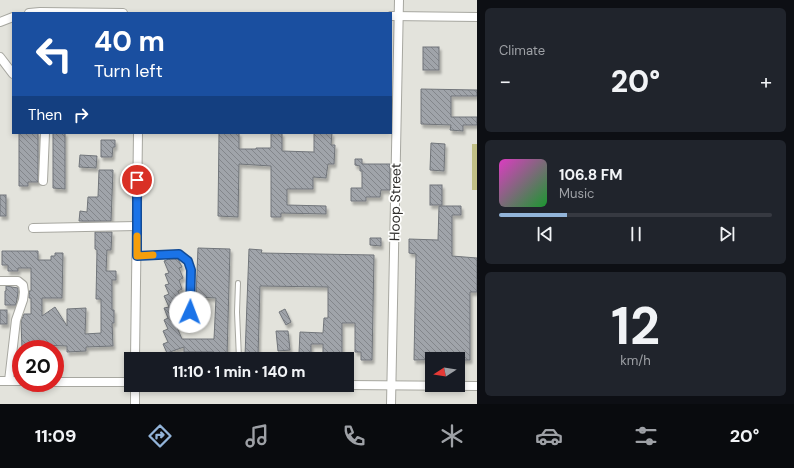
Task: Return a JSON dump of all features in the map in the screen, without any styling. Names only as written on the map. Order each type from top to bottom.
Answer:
[{"type":"street","name":"Hoop Street","points":[[391,404],[394,16],[399,0]]},
{"type":"street","points":[[394,16],[477,17]]},
{"type":"street","points":[[0,22],[12,17]]},
{"type":"street","points":[[0,57],[12,73]]},
{"type":"street","points":[[43,181],[45,134]]},
{"type":"street","points":[[135,352],[138,134]]},
{"type":"street","points":[[32,228],[137,226]]},
{"type":"street","points":[[0,281],[18,281],[22,285],[24,292],[23,300],[16,320],[9,381],[0,381]]},
{"type":"street","points":[[64,382],[124,382]]},
{"type":"street","points":[[354,385],[477,386]]},
{"type":"street","points":[[134,404],[135,392]]},
{"type":"lane","points":[[137,256],[179,254],[188,261],[191,270],[189,326]]},
{"type":"lane","points":[[238,283],[239,352]]},
{"type":"shaded area","points":[[472,144],[477,144],[477,190],[472,190]]},
{"type":"building","points":[[423,47],[439,47],[439,70],[423,70]]},
{"type":"building","points":[[421,89],[477,90],[477,96],[451,96],[451,117],[477,117],[477,125],[463,125],[463,131],[450,130],[451,125],[421,124]]},
{"type":"building","points":[[19,134],[38,134],[38,182],[28,182],[28,186],[19,186]]},
{"type":"building","points":[[53,134],[65,134],[65,189],[53,188]]},
{"type":"building","points":[[219,134],[239,134],[239,149],[256,149],[271,148],[271,134],[282,134],[282,151],[314,152],[314,134],[332,134],[331,145],[335,145],[334,164],[328,164],[326,178],[313,177],[313,189],[287,189],[287,205],[326,206],[326,214],[281,213],[281,217],[271,217],[271,166],[239,164],[238,217],[218,216]]},
{"type":"building","points":[[101,140],[115,140],[115,147],[113,147],[112,157],[101,157]]},
{"type":"building","points":[[431,143],[445,144],[444,171],[430,170]]},
{"type":"building","points":[[80,155],[97,156],[96,168],[79,167]]},
{"type":"building","points":[[355,159],[362,159],[362,164],[390,164],[390,190],[381,190],[380,197],[366,197],[366,201],[351,201],[351,188],[362,188],[362,171],[360,171],[360,166],[355,165]]},
{"type":"building","points":[[99,170],[113,170],[111,221],[79,221],[80,211],[87,212],[88,197],[98,197]]},
{"type":"building","points":[[430,185],[442,185],[442,205],[430,205]]},
{"type":"building","points":[[0,195],[6,195],[6,216],[0,216]]},
{"type":"building","points":[[439,206],[461,206],[461,215],[452,215],[452,256],[477,258],[477,292],[470,292],[470,360],[465,360],[465,352],[425,352],[425,360],[414,360],[416,254],[409,253],[409,239],[438,240]]},
{"type":"building","points":[[95,232],[112,232],[111,250],[107,250],[106,271],[116,271],[116,280],[112,280],[112,310],[114,310],[114,323],[112,323],[113,346],[86,347],[86,351],[67,352],[67,346],[64,346],[64,340],[22,340],[21,321],[24,314],[31,314],[31,298],[29,298],[29,291],[31,291],[31,268],[18,268],[18,271],[8,271],[8,265],[2,265],[2,251],[38,251],[38,260],[51,260],[51,256],[55,256],[55,253],[63,253],[62,298],[42,298],[42,316],[55,307],[67,326],[67,309],[86,308],[85,334],[101,333],[101,299],[96,299],[97,250],[95,249]]},
{"type":"building","points":[[370,238],[381,238],[381,246],[370,245]]},
{"type":"building","points":[[198,248],[230,249],[227,352],[184,352],[184,347],[167,352],[163,344],[168,342],[163,331],[168,329],[164,320],[168,318],[164,308],[169,307],[164,296],[169,294],[165,285],[169,284],[165,274],[169,273],[164,261],[169,259],[178,259],[182,267],[179,268],[183,278],[179,280],[182,289],[178,291],[182,300],[177,302],[181,311],[176,313],[180,323],[176,325],[182,339],[214,339],[216,298],[196,297]]},
{"type":"building","points":[[249,249],[262,250],[261,253],[374,255],[372,360],[361,360],[361,352],[355,352],[355,323],[342,323],[342,352],[323,352],[323,344],[311,344],[311,352],[299,352],[300,332],[323,333],[324,318],[328,318],[328,287],[260,286],[258,352],[245,352]]},
{"type":"building","points":[[6,286],[18,288],[16,305],[5,305]]},
{"type":"building","points":[[285,309],[291,322],[286,325],[279,312]]},
{"type":"building","points":[[0,310],[7,310],[7,324],[0,324]]},
{"type":"building","points":[[276,331],[288,331],[290,350],[278,351]]},
{"type":"slow traffic","points":[[137,236],[137,256],[153,255]]},
{"type":"route","points":[[137,180],[137,256],[179,254],[188,261],[191,270],[190,312]]}]
